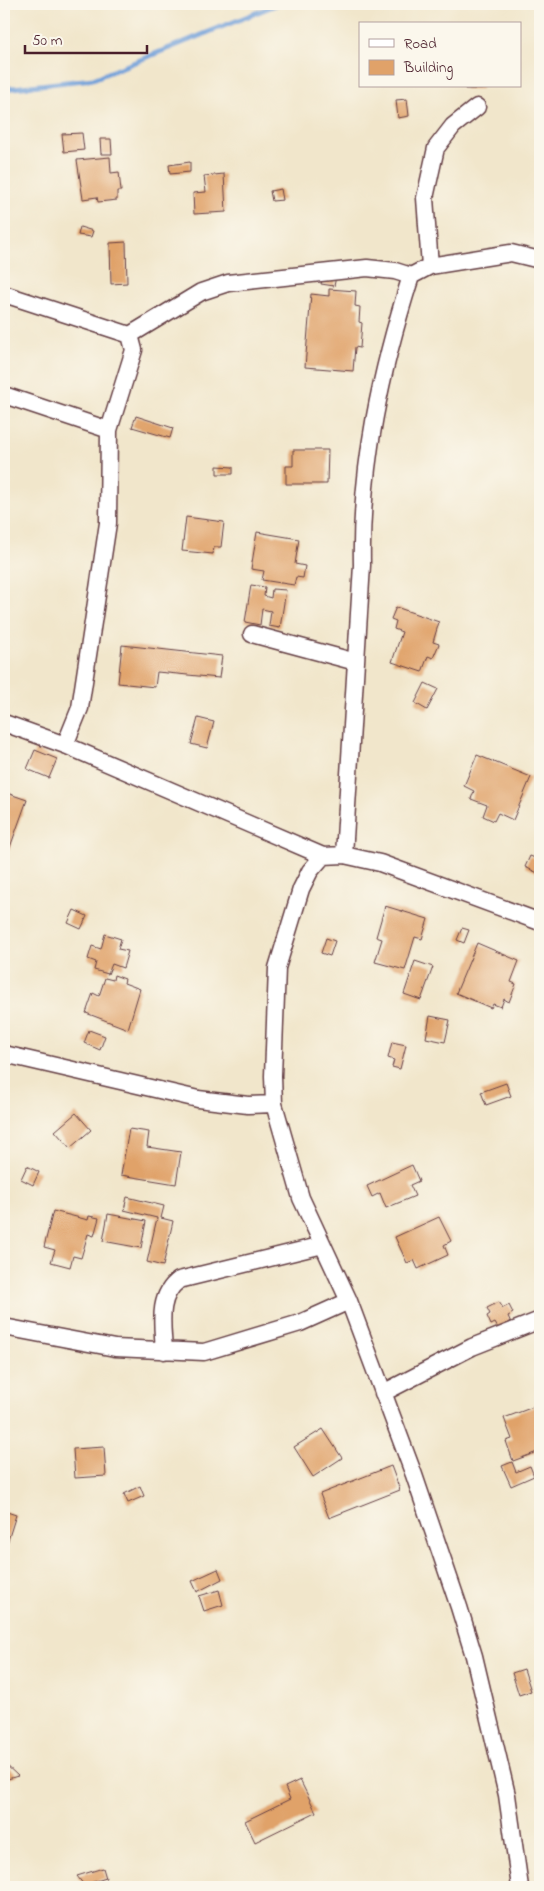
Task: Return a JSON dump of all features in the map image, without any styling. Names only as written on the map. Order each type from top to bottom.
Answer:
[{"type":"street","points":[[430,266],[425,198],[436,148],[453,126],[477,107]]},
{"type":"street","points":[[344,855],[362,565],[362,528],[370,438],[392,335],[411,276],[430,266],[511,253],[540,260]]},
{"type":"street","points":[[4,294],[130,335],[201,292],[228,283],[366,268],[395,271],[411,276]]},
{"type":"street","points":[[65,745],[80,708],[108,523],[109,430],[134,350],[130,335]]},
{"type":"street","points":[[4,395],[109,430]]},
{"type":"street","points":[[252,634],[356,662]]},
{"type":"street","points":[[4,723],[65,745],[323,856],[344,855],[380,863],[540,922]]},
{"type":"street","points":[[323,856],[310,871],[301,889],[277,968],[273,1076],[274,1104],[301,1198],[349,1301],[450,1579],[474,1656],[507,1795],[520,1887]]},
{"type":"street","points":[[4,1054],[198,1099],[248,1104],[274,1104]]},
{"type":"street","points":[[164,1351],[162,1306],[172,1285],[178,1280],[323,1245]]},
{"type":"street","points":[[4,1327],[115,1348],[204,1352],[300,1323],[349,1301]]},
{"type":"street","points":[[383,1393],[472,1347],[540,1320]]},
{"type":"building","points":[[465,88],[482,88],[482,89]]},
{"type":"building","points":[[407,99],[409,116],[398,118],[396,100]]},
{"type":"building","points":[[82,133],[84,150],[64,152],[62,134]]},
{"type":"building","points":[[100,139],[111,139],[112,154],[101,154]]},
{"type":"building","points":[[110,157],[111,173],[119,172],[121,191],[117,191],[117,200],[98,202],[97,197],[83,199],[77,160]]},
{"type":"building","points":[[190,162],[190,172],[170,174],[169,165]]},
{"type":"building","points":[[224,174],[226,212],[194,214],[193,193],[206,192],[204,176]]},
{"type":"building","points":[[281,189],[283,200],[272,201],[270,191]]},
{"type":"building","points":[[80,227],[93,231],[91,237],[78,235]]},
{"type":"building","points":[[126,242],[127,283],[111,284],[110,243]]},
{"type":"building","points":[[323,275],[336,277],[334,286],[321,284]]},
{"type":"building","points":[[329,289],[356,291],[355,306],[360,307],[359,322],[362,323],[360,348],[355,347],[353,371],[305,367],[311,294],[329,296]]},
{"type":"building","points":[[136,416],[173,428],[170,438],[132,427]]},
{"type":"building","points":[[293,450],[328,450],[327,484],[286,484],[286,466],[293,466]]},
{"type":"building","points":[[217,466],[233,467],[233,474],[217,474]]},
{"type":"building","points":[[186,517],[224,522],[221,547],[214,547],[213,554],[182,551]]},
{"type":"building","points":[[257,532],[299,539],[295,564],[305,566],[303,578],[296,577],[294,585],[262,580],[264,571],[251,569]]},
{"type":"building","points":[[251,585],[265,587],[264,596],[271,598],[272,589],[286,590],[280,628],[269,626],[271,611],[262,609],[260,625],[245,622]]},
{"type":"building","points":[[396,607],[439,622],[433,642],[439,644],[433,658],[428,656],[422,672],[392,662],[402,632],[394,629],[396,621],[391,619]]},
{"type":"building","points":[[122,645],[222,656],[219,678],[157,672],[155,687],[118,683]]},
{"type":"building","points":[[425,683],[438,689],[427,710],[415,703]]},
{"type":"building","points":[[198,718],[214,722],[207,748],[191,744]]},
{"type":"building","points":[[35,750],[57,759],[49,778],[27,769]]},
{"type":"building","points":[[477,755],[531,777],[513,820],[498,813],[494,821],[483,816],[487,805],[471,799],[474,791],[464,786]]},
{"type":"building","points":[[4,792],[27,800],[9,850],[4,848]]},
{"type":"building","points":[[530,856],[540,860],[540,874],[525,867]]},
{"type":"building","points":[[385,906],[428,919],[422,939],[415,937],[405,970],[375,962],[382,939],[376,937]]},
{"type":"building","points":[[74,910],[87,916],[81,929],[68,923]]},
{"type":"building","points":[[462,928],[469,930],[464,943],[457,940]]},
{"type":"building","points":[[105,934],[121,939],[118,949],[128,951],[123,968],[112,964],[108,974],[94,970],[96,962],[88,959],[92,946],[101,949]]},
{"type":"building","points":[[326,938],[335,941],[330,956],[321,953]]},
{"type":"building","points":[[477,943],[519,961],[511,982],[516,984],[509,1002],[504,999],[501,1007],[493,1004],[491,1008],[456,993]]},
{"type":"building","points":[[415,961],[433,967],[421,1000],[404,994]]},
{"type":"building","points":[[114,975],[125,979],[124,983],[140,989],[128,1029],[86,1013],[93,993],[99,996],[105,978],[113,980]]},
{"type":"building","points":[[430,1016],[450,1020],[445,1042],[426,1038]]},
{"type":"building","points":[[89,1030],[105,1036],[100,1050],[84,1043]]},
{"type":"building","points":[[392,1042],[406,1045],[400,1069],[392,1067],[394,1060],[388,1058]]},
{"type":"building","points":[[506,1083],[511,1096],[486,1105],[481,1092]]},
{"type":"building","points":[[76,1113],[91,1130],[70,1148],[55,1131]]},
{"type":"building","points":[[129,1129],[149,1132],[147,1147],[181,1152],[176,1184],[121,1175]]},
{"type":"building","points":[[412,1165],[419,1181],[410,1185],[415,1196],[386,1208],[380,1193],[372,1197],[367,1186]]},
{"type":"building","points":[[27,1166],[39,1172],[33,1185],[21,1179]]},
{"type":"building","points":[[127,1197],[164,1206],[161,1218],[173,1221],[163,1266],[147,1262],[157,1218],[124,1210]]},
{"type":"building","points":[[53,1211],[88,1220],[89,1216],[99,1218],[94,1236],[88,1234],[81,1258],[73,1256],[70,1267],[51,1262],[55,1250],[44,1247]]},
{"type":"building","points":[[108,1214],[146,1221],[141,1248],[103,1241]]},
{"type":"building","points":[[439,1217],[451,1241],[444,1245],[448,1255],[418,1269],[414,1260],[407,1263],[395,1237]]},
{"type":"building","points":[[499,1302],[503,1308],[509,1305],[513,1313],[508,1316],[511,1323],[499,1330],[495,1323],[491,1325],[487,1316],[490,1314],[487,1308]]},
{"type":"building","points":[[536,1406],[540,1418],[540,1435],[538,1436],[540,1451],[513,1461],[506,1441],[512,1439],[504,1418]]},
{"type":"building","points":[[323,1429],[342,1458],[313,1477],[294,1447]]},
{"type":"building","points":[[104,1447],[106,1476],[75,1478],[73,1449]]},
{"type":"building","points":[[512,1462],[516,1472],[530,1466],[534,1476],[511,1486],[502,1466]]},
{"type":"building","points":[[391,1466],[400,1490],[329,1518],[320,1494]]},
{"type":"building","points":[[140,1486],[144,1496],[128,1503],[124,1494]]},
{"type":"building","points":[[4,1511],[16,1515],[4,1553]]},
{"type":"building","points":[[218,1569],[222,1579],[197,1592],[192,1581]]},
{"type":"building","points":[[219,1590],[223,1605],[204,1611],[199,1596]]},
{"type":"building","points":[[524,1669],[531,1691],[519,1695],[512,1673]]},
{"type":"building","points":[[4,1763],[18,1776],[4,1780]]},
{"type":"building","points":[[300,1780],[316,1812],[255,1842],[245,1821],[290,1799],[285,1787]]},
{"type":"building","points":[[103,1868],[106,1878],[84,1885],[77,1876]]},
{"type":"waterway","points":[[4,89],[93,79],[278,4]]}]
